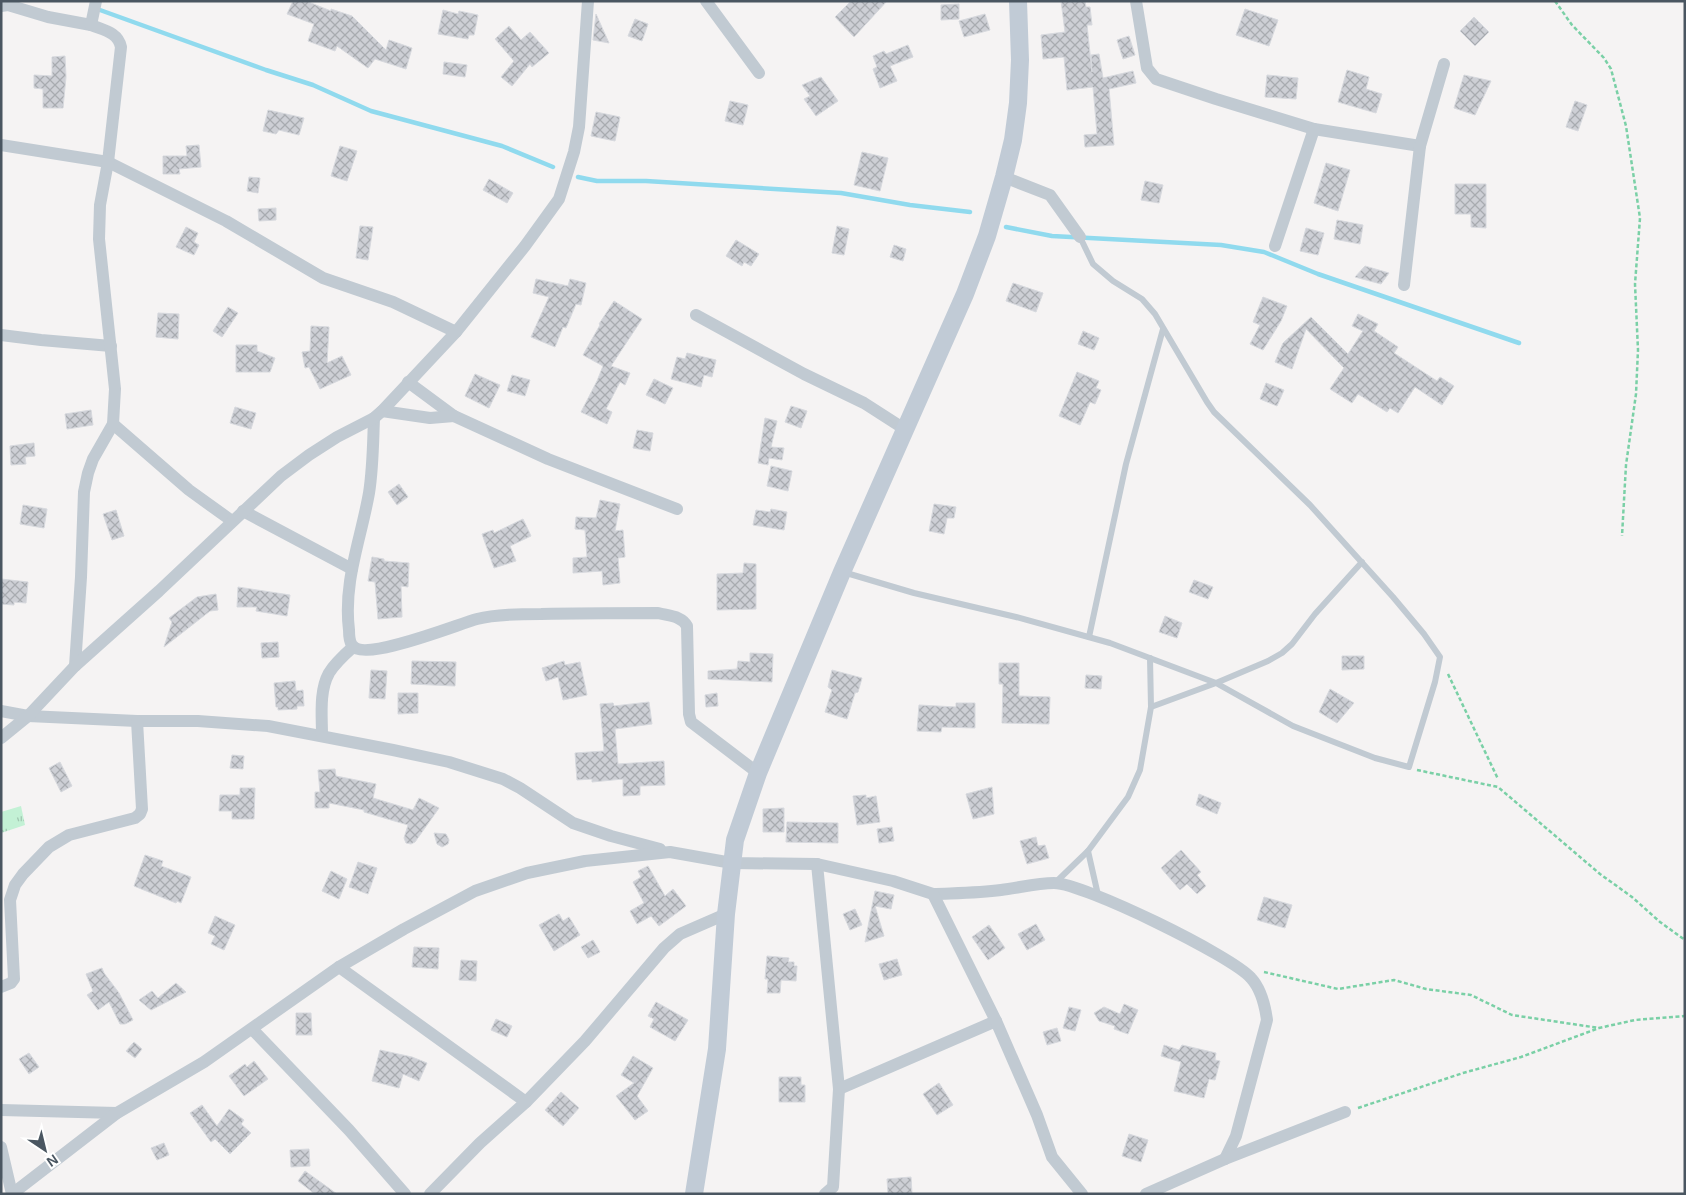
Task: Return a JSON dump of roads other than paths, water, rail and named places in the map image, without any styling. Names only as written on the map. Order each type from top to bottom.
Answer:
[{"type":"street","points":[[90,25],[96,1]]},
{"type":"street","points":[[1,738],[28,716],[75,666],[282,476],[309,454],[378,414],[456,332],[525,246],[559,199],[574,152],[579,127],[588,1]]},
{"type":"street","points":[[706,1],[759,73]]},
{"type":"street","points":[[694,1194],[717,1049],[726,914],[735,840],[758,773],[842,572],[977,265],[1004,177],[1013,140],[1018,103],[1020,60],[1018,1]]},
{"type":"street","points":[[1136,1],[1147,68],[1156,79],[1314,129],[1420,146]]},
{"type":"street","points":[[1,6],[8,5],[48,17],[90,25],[114,35],[118,38],[121,47],[108,162],[100,205],[100,239],[115,389],[113,424],[93,459],[84,492],[75,666]]},
{"type":"street","points":[[1404,285],[1420,146],[1444,64]]},
{"type":"street","points":[[1274,246],[1314,129]]},
{"type":"street","points":[[1,144],[108,162],[226,221],[323,278],[393,302],[456,332]]},
{"type":"street","points":[[1004,177],[1050,195],[1080,237]]},
{"type":"street","points":[[696,315],[804,374],[864,404],[906,430]]},
{"type":"street","points":[[1,335],[111,346]]},
{"type":"street","points":[[408,382],[454,416],[548,459],[677,509]]},
{"type":"street","points":[[378,414],[430,418],[454,416]]},
{"type":"street","points":[[378,414],[369,492],[352,569],[347,616],[352,647],[360,651],[368,650],[422,638],[478,619],[519,614],[658,613],[678,618],[684,620],[687,626],[688,714],[691,722],[758,773]]},
{"type":"street","points":[[113,424],[189,490],[232,521]]},
{"type":"street","points":[[244,511],[352,569]]},
{"type":"street","points":[[322,735],[325,683],[336,664],[352,647]]},
{"type":"street","points":[[1,711],[28,716],[137,721],[198,721],[259,726],[322,735],[449,762],[503,779],[573,823],[611,836],[670,852],[732,863],[817,864],[893,881],[933,894],[1000,891],[1055,883],[1098,895],[1211,950],[1238,966],[1251,978],[1260,992],[1266,1007],[1267,1020],[1236,1136],[1225,1159]]},
{"type":"street","points":[[1,987],[11,983],[14,979],[10,900],[15,885],[23,874],[49,848],[69,835],[134,818],[140,814],[142,809],[137,721]]},
{"type":"street","points":[[1,1147],[12,1194],[117,1114],[204,1062],[339,967],[475,891],[528,873],[585,860],[670,852]]},
{"type":"street","points":[[817,864],[839,1089],[832,1186],[825,1194]]},
{"type":"street","points":[[933,894],[996,1021],[1037,1115],[1052,1157],[1082,1194]]},
{"type":"street","points":[[430,1194],[480,1143],[526,1102],[584,1041],[664,948],[680,934],[726,914]]},
{"type":"street","points":[[339,967],[526,1102]]},
{"type":"street","points":[[839,1089],[996,1021]]},
{"type":"street","points":[[252,1029],[349,1130],[405,1194]]},
{"type":"street","points":[[1,1110],[117,1114]]},
{"type":"street","points":[[1146,1194],[1225,1159],[1345,1112]]},
{"type":"lane","points":[[842,572],[914,593],[1016,616],[1089,637],[1150,658],[1216,683],[1293,726],[1374,758],[1409,768],[1435,682],[1440,657],[1424,634],[1310,505],[1214,412],[1155,314],[1142,299],[1113,281],[1093,264],[1080,237]]},
{"type":"lane","points":[[1089,637],[1126,464],[1163,329]]},
{"type":"lane","points":[[1151,707],[1216,683],[1282,653],[1292,644],[1315,614],[1362,562]]},
{"type":"lane","points":[[1055,883],[1088,851],[1128,797],[1140,770],[1151,707],[1150,658]]},
{"type":"lane","points":[[1088,851],[1098,895]]},
{"type":"waterway","points":[[100,10],[313,85],[371,111],[502,146],[553,167]]},
{"type":"waterway","points":[[578,177],[597,181],[646,181],[841,193],[910,205],[970,212]]},
{"type":"waterway","points":[[1006,227],[1052,236],[1221,245],[1264,252],[1318,274],[1519,343]]}]
